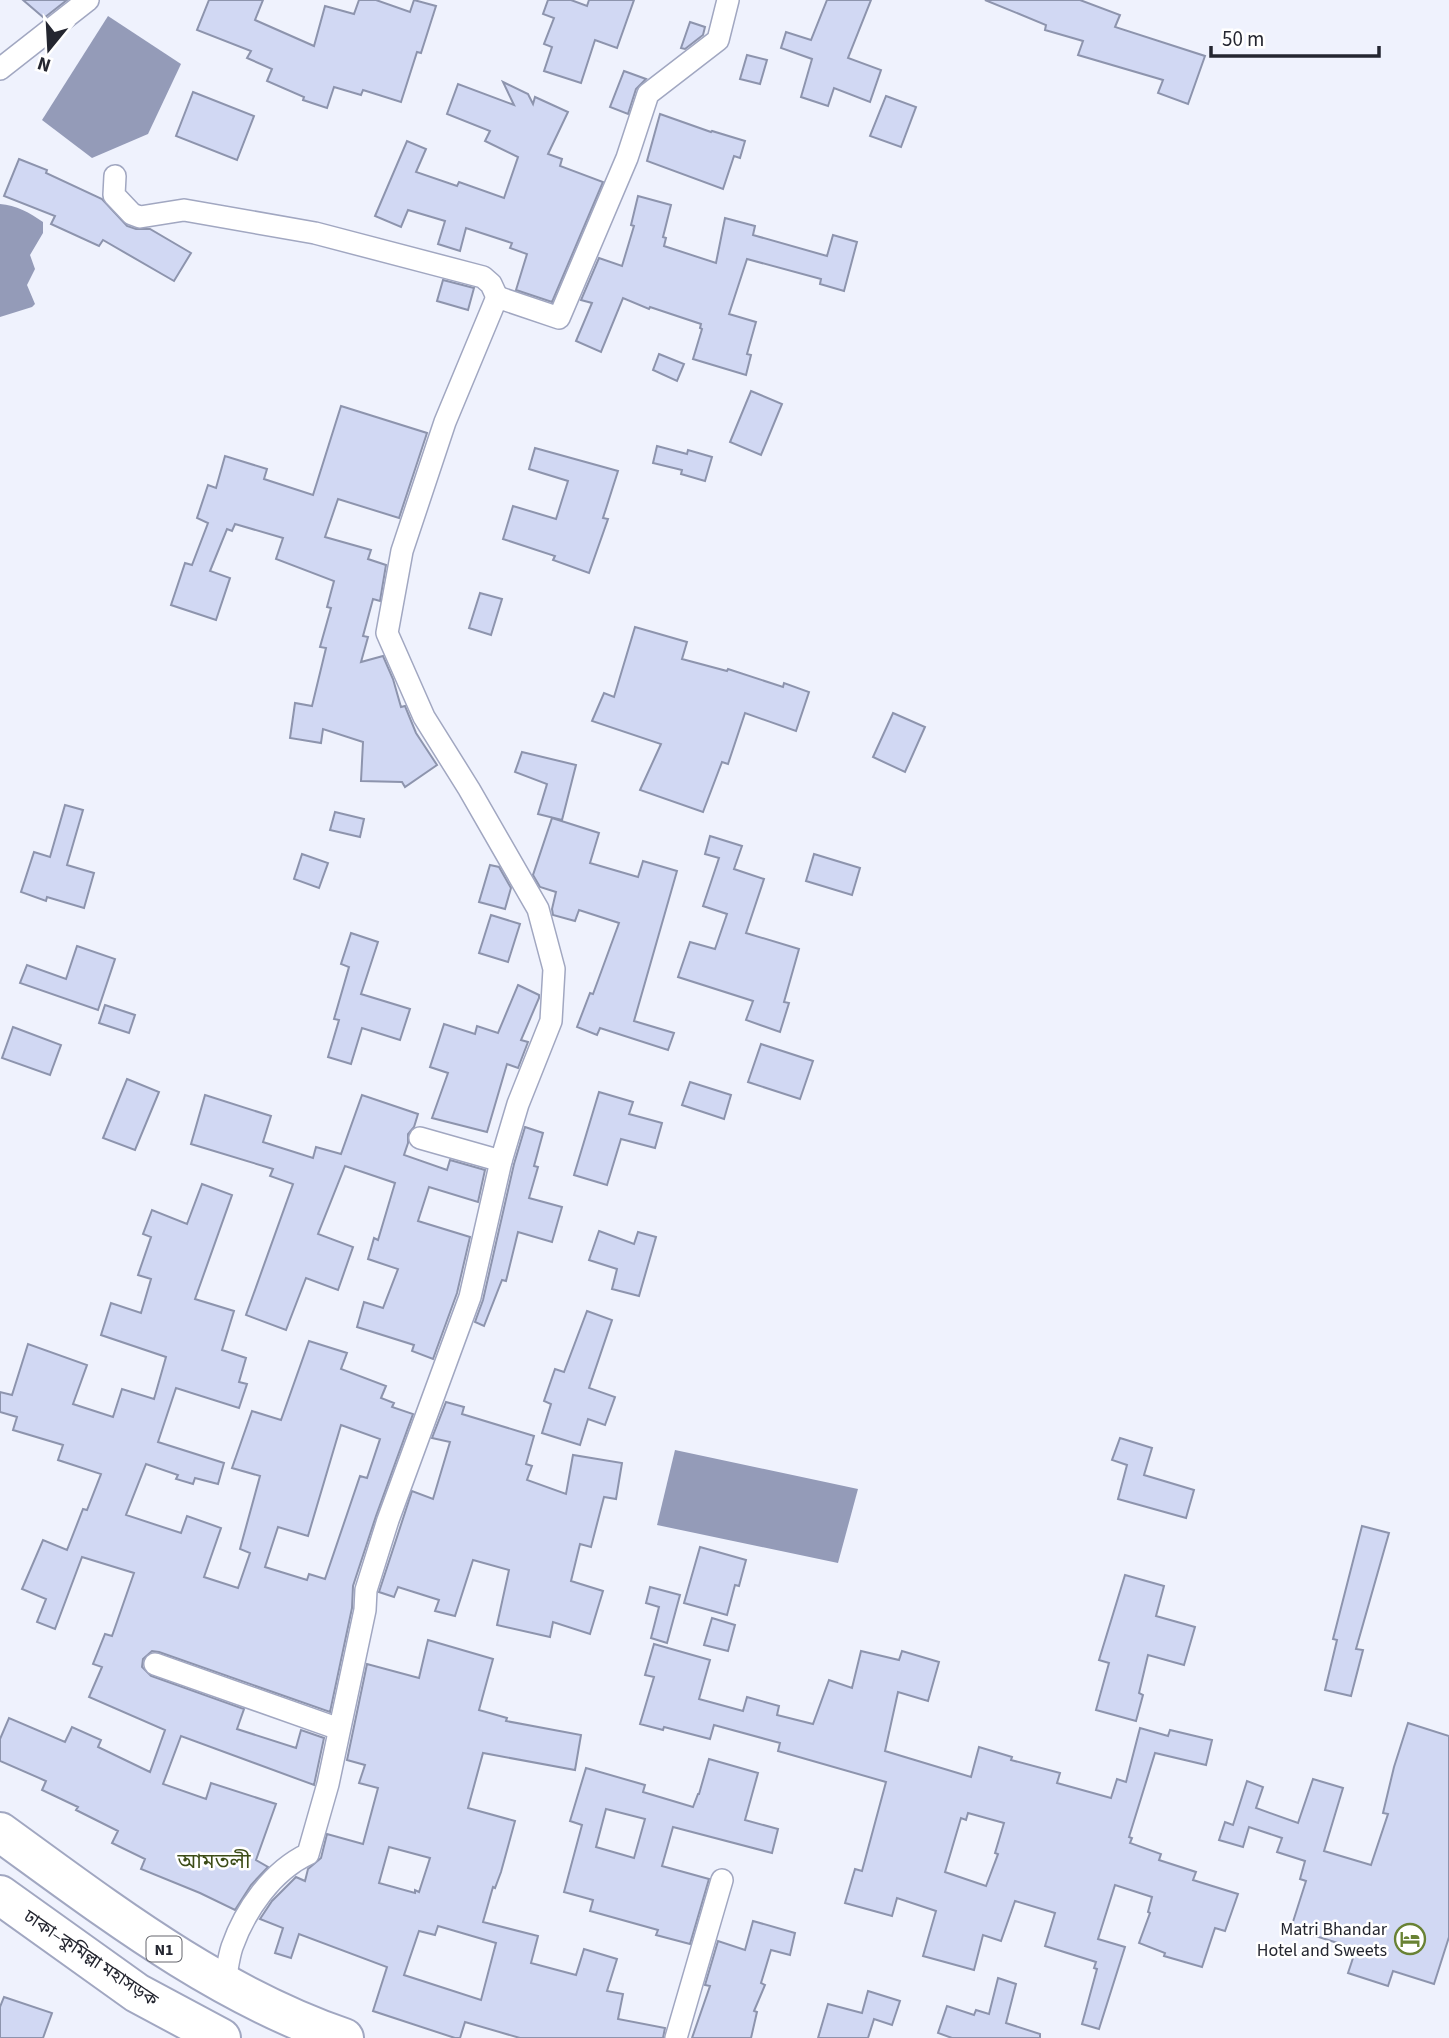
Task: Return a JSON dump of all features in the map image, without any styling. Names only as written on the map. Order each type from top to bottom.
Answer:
[{"type":"highway","name":"N1","points":[[0,1832],[141,1934],[224,1985],[344,2038]]},
{"type":"highway","name":"ঢাকা–কুমিল্লা মহাসড়ক","points":[[0,1895],[137,1993],[221,2038]]},
{"type":"street","points":[[0,69],[88,0]]},
{"type":"street","points":[[115,176],[114,195],[132,214],[140,217],[184,211],[315,233],[483,277],[491,284],[498,298],[559,318],[627,158],[648,94],[718,40],[729,0]]},
{"type":"street","points":[[224,1985],[232,1947],[256,1899],[294,1860],[308,1854],[328,1784],[365,1610],[366,1590],[388,1520],[470,1297],[501,1161],[518,1104],[551,1021],[554,969],[538,909],[424,717],[387,633],[406,538],[445,422],[498,298]]},
{"type":"street","points":[[419,1138],[501,1161]]},
{"type":"street","points":[[155,1664],[339,1729]]},
{"type":"street","points":[[676,2038],[722,1880]]},
{"type":"water","points":[[108,16],[181,64],[148,134],[92,158],[42,120]]},
{"type":"water","points":[[0,204],[23,210],[43,222],[43,233],[30,255],[35,269],[27,285],[35,304],[0,317]]},
{"type":"water","points":[[675,1450],[858,1489],[838,1563],[657,1525]]},
{"type":"building","points":[[23,0],[67,0],[44,18]]},
{"type":"building","points":[[209,0],[263,0],[255,20],[314,46],[325,6],[354,14],[359,0],[376,0],[410,12],[414,0],[436,6],[401,102],[363,90],[361,95],[334,87],[327,108],[303,100],[304,97],[267,81],[272,69],[247,58],[251,51],[197,30]]},
{"type":"building","points":[[548,0],[571,0],[587,6],[589,0],[634,0],[617,48],[595,40],[581,83],[544,71],[552,47],[544,44],[554,18],[543,14]]},
{"type":"building","points":[[827,0],[871,0],[848,58],[881,70],[870,102],[834,88],[828,106],[801,97],[812,59],[781,48],[786,32],[811,40]]},
{"type":"building","points":[[985,0],[1080,0],[1120,15],[1115,27],[1205,56],[1188,104],[1158,93],[1163,80],[1078,55],[1083,41],[1045,30],[1046,25]]},
{"type":"building","points":[[690,22],[705,27],[703,35],[685,49],[681,48]]},
{"type":"building","points":[[747,55],[767,60],[760,84],[740,79]]},
{"type":"building","points":[[624,71],[646,79],[636,89],[628,114],[610,107]]},
{"type":"building","points":[[503,82],[528,94],[533,104],[535,97],[568,112],[548,154],[562,159],[560,166],[603,182],[552,302],[516,290],[527,254],[510,248],[512,243],[466,228],[460,251],[438,244],[445,221],[408,210],[401,227],[375,216],[407,141],[426,149],[416,172],[457,186],[459,182],[504,198],[518,157],[485,141],[490,131],[447,114],[458,84],[514,105]]},
{"type":"building","points":[[193,92],[254,116],[237,160],[176,136]]},
{"type":"building","points":[[886,96],[916,107],[901,147],[870,136]]},
{"type":"building","points":[[660,114],[745,141],[740,158],[734,156],[723,189],[647,161]]},
{"type":"building","points":[[19,159],[47,170],[46,173],[102,199],[127,226],[150,229],[191,253],[174,281],[103,240],[99,246],[51,224],[55,216],[4,196]]},
{"type":"building","points":[[638,196],[671,205],[663,237],[666,238],[664,246],[716,263],[725,218],[755,226],[753,235],[827,256],[833,235],[857,242],[844,291],[820,284],[821,279],[747,259],[729,314],[756,322],[747,354],[751,355],[746,375],[693,359],[701,324],[650,307],[649,309],[623,298],[601,352],[576,341],[592,303],[581,300],[599,258],[622,266],[634,226],[631,225]]},
{"type":"building","points":[[443,280],[474,288],[468,310],[437,301]]},
{"type":"building","points":[[659,354],[684,364],[677,381],[653,370]]},
{"type":"building","points":[[751,391],[782,404],[761,455],[730,442]]},
{"type":"building","points":[[341,406],[427,433],[399,518],[338,499],[325,537],[371,550],[368,559],[386,565],[380,601],[373,599],[363,636],[368,637],[361,662],[383,656],[401,707],[405,706],[416,733],[437,765],[405,787],[402,782],[361,781],[363,742],[323,729],[321,743],[290,738],[295,703],[312,706],[326,648],[320,647],[331,608],[327,607],[334,581],[276,559],[283,538],[235,524],[232,531],[227,529],[210,571],[230,578],[216,620],[171,605],[185,563],[192,565],[208,523],[197,518],[208,485],[216,488],[225,456],[267,469],[264,479],[313,495]]},
{"type":"building","points":[[657,446],[687,454],[688,450],[712,457],[705,481],[681,474],[682,470],[653,463]]},
{"type":"building","points":[[535,448],[618,471],[603,518],[608,519],[589,573],[553,560],[555,556],[503,539],[513,506],[556,519],[568,481],[529,469]]},
{"type":"building","points":[[480,593],[502,599],[491,635],[469,628]]},
{"type":"building","points":[[635,627],[687,642],[682,659],[727,671],[728,669],[783,687],[784,683],[809,692],[796,731],[745,713],[728,764],[722,762],[703,812],[640,790],[661,744],[592,721],[604,693],[614,697]]},
{"type":"building","points":[[893,713],[925,727],[905,772],[873,757]]},
{"type":"building","points":[[522,752],[576,765],[562,820],[538,814],[547,784],[515,772]]},
{"type":"building","points":[[65,805],[83,810],[67,865],[94,873],[84,908],[47,897],[46,901],[21,892],[34,852],[50,857]]},
{"type":"building","points":[[335,812],[364,819],[360,837],[330,830]]},
{"type":"building","points":[[552,818],[599,833],[590,863],[638,877],[643,861],[677,871],[634,1021],[674,1033],[668,1050],[600,1028],[597,1035],[577,1027],[590,993],[593,994],[619,923],[579,910],[575,921],[553,915],[556,892],[540,887],[533,875]]},
{"type":"building","points":[[710,836],[742,846],[734,869],[764,879],[746,933],[799,949],[784,1002],[789,1003],[780,1032],[746,1020],[753,1001],[678,977],[690,942],[715,949],[727,914],[703,906],[719,858],[705,854]]},
{"type":"building","points":[[302,854],[328,863],[319,888],[294,879]]},
{"type":"building","points":[[814,854],[860,868],[852,895],[806,881]]},
{"type":"building","points":[[490,865],[499,867],[511,888],[505,909],[479,902]]},
{"type":"building","points":[[491,915],[520,924],[508,962],[479,953]]},
{"type":"building","points":[[351,933],[378,942],[361,994],[410,1009],[400,1040],[362,1028],[351,1064],[328,1057],[339,1020],[334,1019],[349,967],[341,964]]},
{"type":"building","points":[[77,946],[115,959],[98,1010],[20,983],[27,965],[66,979]]},
{"type":"building","points":[[518,985],[539,995],[539,998],[521,1040],[528,1042],[518,1068],[507,1064],[487,1132],[432,1118],[448,1073],[430,1067],[444,1024],[475,1034],[477,1026],[498,1033]]},
{"type":"building","points":[[105,1005],[135,1015],[129,1033],[99,1023]]},
{"type":"building","points":[[13,1027],[61,1045],[50,1075],[2,1058]]},
{"type":"building","points":[[761,1044],[813,1061],[800,1099],[748,1082]]},
{"type":"building","points":[[127,1079],[159,1092],[135,1150],[103,1138]]},
{"type":"building","points":[[690,1082],[731,1095],[724,1119],[682,1105]]},
{"type":"building","points":[[599,1092],[633,1102],[629,1114],[662,1123],[655,1148],[621,1139],[607,1185],[574,1175]]},
{"type":"building","points":[[205,1095],[271,1116],[263,1142],[313,1158],[316,1147],[341,1154],[362,1095],[418,1114],[414,1127],[408,1134],[404,1155],[447,1170],[450,1160],[485,1170],[478,1202],[429,1187],[418,1221],[470,1237],[457,1293],[433,1359],[412,1351],[414,1345],[357,1327],[364,1302],[383,1308],[398,1269],[368,1259],[374,1238],[378,1240],[395,1183],[345,1166],[318,1234],[353,1247],[338,1290],[306,1278],[286,1330],[246,1315],[293,1184],[270,1176],[273,1169],[191,1144]]},
{"type":"building","points":[[525,1127],[543,1133],[534,1166],[538,1167],[529,1198],[562,1207],[552,1242],[518,1232],[506,1281],[502,1280],[484,1326],[475,1322],[483,1300]]},
{"type":"building","points":[[202,1184],[232,1195],[195,1299],[234,1311],[222,1350],[246,1358],[239,1382],[247,1384],[239,1408],[176,1388],[158,1442],[224,1463],[218,1484],[195,1478],[193,1484],[176,1479],[178,1475],[146,1464],[126,1515],[181,1533],[187,1516],[221,1528],[204,1577],[238,1588],[250,1553],[240,1549],[260,1476],[232,1468],[252,1411],[281,1420],[309,1341],[347,1353],[341,1369],[386,1386],[381,1398],[394,1403],[392,1407],[413,1414],[353,1586],[352,1608],[330,1712],[159,1652],[152,1651],[143,1659],[142,1667],[151,1676],[244,1709],[237,1729],[296,1748],[301,1730],[324,1738],[314,1785],[181,1736],[163,1784],[206,1799],[211,1783],[276,1804],[256,1860],[268,1867],[251,1885],[235,1910],[141,1869],[145,1859],[112,1843],[118,1831],[76,1810],[78,1807],[42,1790],[46,1781],[0,1761],[0,1739],[9,1718],[65,1742],[72,1727],[101,1740],[98,1747],[150,1772],[165,1730],[89,1697],[102,1667],[93,1664],[105,1634],[112,1636],[134,1573],[82,1557],[55,1629],[37,1622],[46,1599],[22,1589],[43,1540],[67,1550],[83,1509],[87,1510],[101,1474],[58,1460],[63,1445],[13,1430],[17,1417],[0,1412],[0,1392],[12,1395],[28,1344],[87,1365],[73,1404],[113,1417],[122,1389],[154,1399],[166,1357],[101,1335],[111,1303],[141,1313],[151,1279],[138,1275],[151,1237],[143,1234],[152,1210],[187,1224]],"holes":[[[341,1425],[380,1439],[367,1478],[360,1476],[325,1579],[309,1574],[307,1580],[265,1567],[278,1527],[308,1536]]]},
{"type":"building","points":[[599,1231],[634,1244],[638,1232],[656,1237],[639,1296],[612,1289],[617,1269],[589,1260]]},
{"type":"building","points":[[587,1311],[612,1320],[589,1388],[615,1397],[605,1425],[588,1419],[580,1445],[542,1433],[551,1404],[544,1401],[555,1369],[564,1372]]},
{"type":"building","points":[[446,1402],[464,1407],[462,1414],[534,1436],[526,1464],[532,1466],[527,1480],[566,1494],[573,1455],[622,1463],[616,1499],[604,1497],[591,1547],[580,1544],[571,1581],[603,1591],[590,1634],[553,1622],[550,1637],[497,1625],[509,1570],[473,1560],[455,1616],[435,1611],[439,1600],[398,1587],[394,1597],[379,1592],[412,1491],[433,1499],[450,1442],[432,1438]]},
{"type":"building","points":[[1120,1438],[1152,1448],[1144,1475],[1194,1490],[1186,1518],[1118,1499],[1127,1465],[1112,1460]]},
{"type":"building","points":[[1362,1526],[1389,1533],[1356,1649],[1363,1650],[1351,1696],[1325,1690],[1337,1640],[1333,1639]]},
{"type":"building","points":[[700,1547],[746,1560],[739,1586],[735,1585],[727,1615],[684,1603]]},
{"type":"building","points":[[1125,1575],[1164,1586],[1156,1616],[1195,1627],[1184,1665],[1148,1655],[1139,1693],[1143,1695],[1136,1721],[1096,1710],[1109,1663],[1099,1660]]},
{"type":"building","points":[[650,1587],[680,1595],[667,1643],[651,1638],[659,1607],[646,1603]]},
{"type":"building","points":[[712,1618],[735,1625],[728,1651],[704,1645]]},
{"type":"building","points":[[428,1640],[493,1659],[479,1710],[507,1718],[506,1721],[581,1735],[575,1770],[483,1753],[468,1808],[515,1821],[483,1922],[538,1936],[531,1963],[576,1975],[584,1949],[617,1959],[607,1991],[623,1994],[618,2019],[665,2028],[663,2038],[520,2038],[465,2022],[460,2038],[455,2038],[373,2011],[387,1967],[299,1934],[291,1958],[275,1953],[283,1928],[260,1919],[272,1901],[296,1877],[305,1881],[308,1869],[321,1858],[327,1834],[363,1844],[378,1788],[359,1783],[365,1765],[347,1760],[367,1664],[419,1678]],"holes":[[[389,1847],[430,1858],[419,1892],[379,1883]],[[438,1926],[496,1943],[481,2000],[404,1975],[419,1931],[435,1935]]]},
{"type":"building","points":[[654,1644],[710,1660],[699,1699],[743,1711],[747,1697],[779,1706],[777,1715],[813,1724],[829,1680],[852,1688],[861,1651],[899,1660],[902,1651],[939,1662],[928,1701],[898,1692],[885,1751],[971,1777],[979,1747],[1012,1757],[1011,1760],[1060,1773],[1057,1783],[1111,1798],[1117,1779],[1126,1782],[1140,1728],[1168,1736],[1170,1730],[1212,1740],[1206,1765],[1155,1753],[1129,1837],[1132,1838],[1130,1843],[1161,1854],[1159,1860],[1196,1872],[1193,1880],[1238,1894],[1225,1931],[1215,1928],[1202,1967],[1164,1956],[1165,1953],[1139,1943],[1150,1913],[1148,1912],[1152,1897],[1115,1885],[1098,1939],[1125,1947],[1099,2029],[1082,2024],[1097,1969],[1094,1968],[1096,1962],[1045,1946],[1055,1913],[1015,1901],[1001,1941],[983,1935],[974,1970],[923,1956],[936,1911],[897,1898],[892,1916],[845,1903],[855,1869],[862,1871],[886,1782],[778,1751],[780,1743],[714,1725],[710,1739],[640,1724],[654,1677],[645,1675]],"holes":[[[968,1813],[1004,1823],[995,1853],[998,1854],[986,1886],[945,1872],[961,1818],[966,1820]]]},
{"type":"building","points":[[1408,1723],[1449,1736],[1449,1937],[1434,1984],[1393,1971],[1388,1986],[1348,1973],[1356,1949],[1291,1928],[1306,1881],[1300,1879],[1305,1861],[1277,1852],[1282,1838],[1249,1827],[1243,1847],[1219,1840],[1225,1822],[1233,1825],[1247,1781],[1263,1787],[1256,1808],[1298,1823],[1313,1779],[1343,1788],[1324,1851],[1371,1865],[1388,1814],[1383,1813]]},
{"type":"building","points":[[709,1759],[758,1773],[745,1820],[778,1829],[772,1853],[673,1827],[662,1866],[709,1879],[690,1944],[656,1935],[658,1930],[590,1911],[593,1900],[564,1892],[582,1825],[570,1821],[586,1768],[645,1785],[643,1792],[693,1807]],"holes":[[[606,1809],[645,1819],[634,1858],[596,1847]]]},
{"type":"building","points":[[753,1921],[795,1933],[790,1955],[771,1950],[761,1983],[765,1985],[754,2011],[757,2012],[751,2038],[692,2038],[710,1986],[705,1985],[718,1941],[745,1950]]},
{"type":"building","points":[[998,1978],[1016,1984],[1006,2023],[1040,2034],[1040,2038],[952,2038],[938,2033],[947,2006],[974,2015],[976,2010],[989,2014]]},
{"type":"building","points":[[868,1991],[900,2001],[892,2025],[874,2019],[868,2038],[818,2038],[828,2004],[862,2013]]},
{"type":"building","points":[[4,1997],[52,2013],[43,2038],[0,2038],[0,2007]]},
{"type":"place","name":"Matri Bhandar Hotel and Sweets","points":[[1410,1939]]},
{"type":"district","name":"আমতলী","points":[[214,1861]]}]
